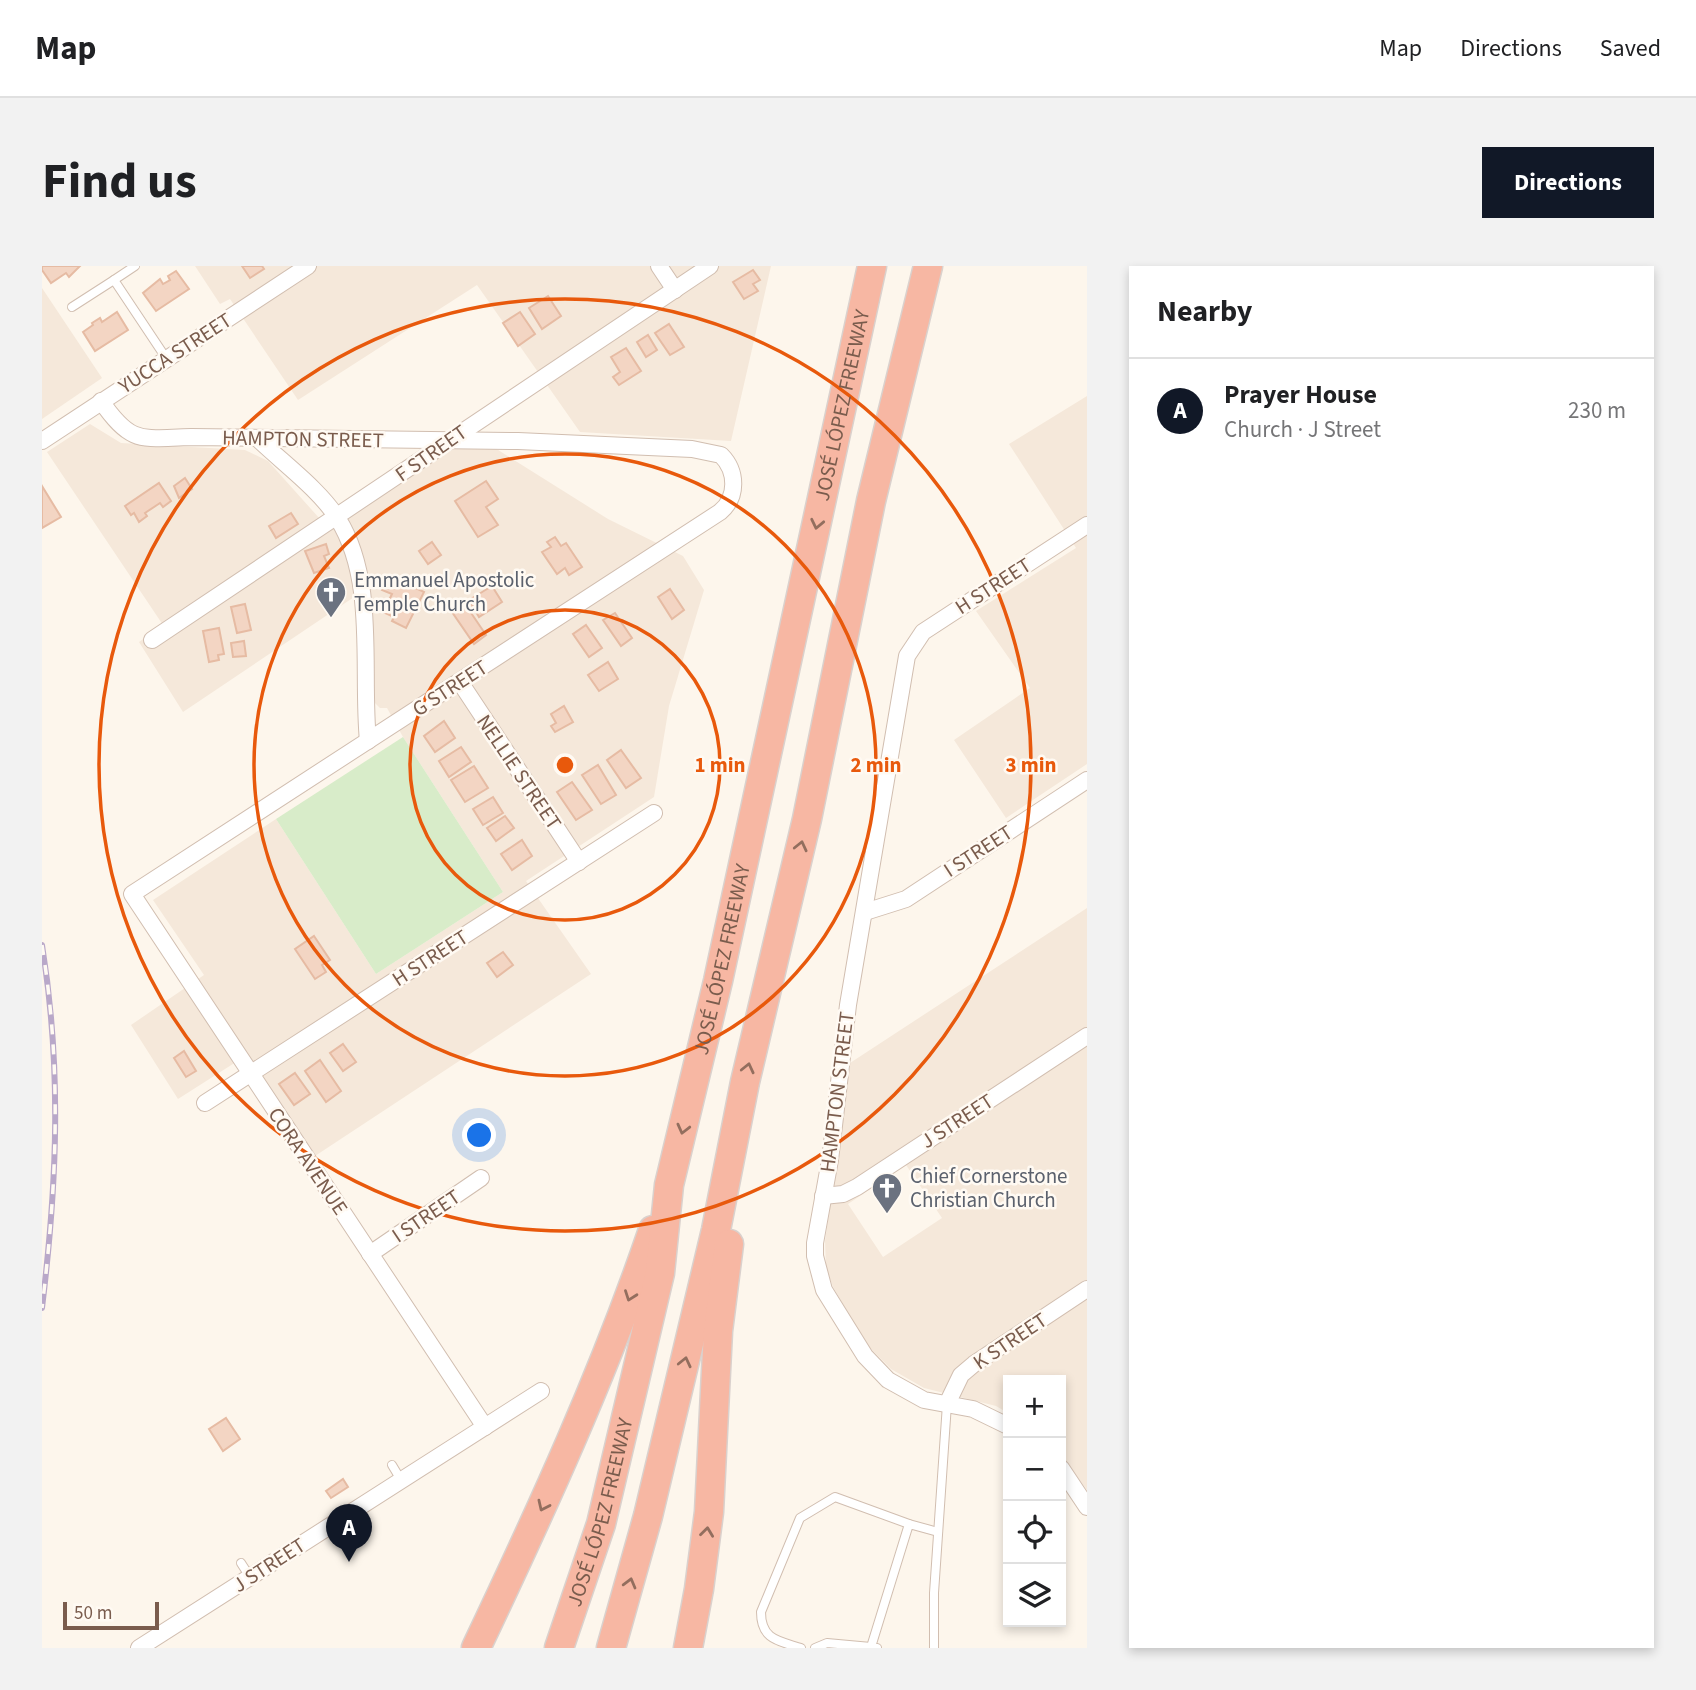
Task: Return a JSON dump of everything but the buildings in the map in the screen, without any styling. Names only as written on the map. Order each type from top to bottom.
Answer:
[{"type":"highway","name":"JOSÉ LÓPEZ FREEWAY","points":[[559,1648],[604,1511],[660,1273],[669,1185],[718,981],[872,266]]},
{"type":"highway","name":"JOSÉ LÓPEZ FREEWAY","points":[[611,1648],[648,1516],[707,1269],[742,1098],[807,819],[871,500],[928,266]]},
{"type":"highway","points":[[688,1648],[709,1512],[718,1331],[737,1184],[742,1098]]},
{"type":"highway","points":[[476,1648],[554,1483],[589,1400],[631,1294],[669,1185]]},
{"type":"street","points":[[659,266],[675,290]]},
{"type":"street","name":"F STREET","points":[[152,640],[710,266]]},
{"type":"street","name":"YUCCA STREET","points":[[42,442],[304,267]]},
{"type":"street","name":"HAMPTON STREET","points":[[101,401],[120,427],[144,439],[519,441],[692,449],[721,454],[727,461]]},
{"type":"street","points":[[258,439],[337,517],[352,544],[365,621],[368,741]]},
{"type":"street","name":"G STREET","points":[[132,894],[720,512],[732,498],[732,470],[727,461]]},
{"type":"street","name":"H STREET","points":[[907,656],[923,632],[1087,525]]},
{"type":"street","name":"HAMPTON STREET","points":[[907,656],[848,1005],[830,1160],[815,1256],[824,1290],[865,1356],[879,1372],[924,1400],[973,1409],[1003,1424]]},
{"type":"street","name":"NELLIE STREET","points":[[460,682],[579,862]]},
{"type":"street","name":"I STREET","points":[[865,912],[905,899],[1087,780]]},
{"type":"street","name":"H STREET","points":[[205,1103],[654,813]]},
{"type":"street","name":"CORA AVENUE","points":[[132,894],[485,1427]]},
{"type":"street","name":"J STREET","points":[[823,1196],[843,1194],[857,1187],[1087,1036]]},
{"type":"street","name":"I STREET","points":[[370,1254],[481,1178]]},
{"type":"street","name":"K STREET","points":[[947,1404],[961,1375],[974,1364],[1087,1289]]},
{"type":"street","name":"J STREET","points":[[139,1648],[246,1570],[401,1480],[541,1391]]},
{"type":"street","points":[[1066,1476],[1087,1507]]},
{"type":"lane","points":[[72,307],[135,266]]},
{"type":"lane","points":[[114,280],[166,358]]},
{"type":"lane","points":[[933,1648],[934,1593],[947,1404]]},
{"type":"lane","points":[[392,1465],[401,1480]]},
{"type":"lane","points":[[801,1648],[771,1638],[761,1625],[761,1612],[800,1518],[835,1497],[938,1532]]},
{"type":"lane","points":[[815,1648],[827,1643],[874,1647],[909,1524]]},
{"type":"shaded area","points":[[195,266],[771,266],[731,441],[580,432],[477,285],[298,400],[230,299],[220,304]]},
{"type":"shaded area","points":[[42,288],[102,378],[42,419]]},
{"type":"shaded area","points":[[1087,396],[1087,764],[1006,818],[954,740],[1030,688],[976,611],[1076,548],[1009,444]]},
{"type":"shaded area","points":[[90,424],[121,443],[245,450],[268,461],[320,519],[421,449],[495,448],[608,519],[683,556],[704,590],[669,706],[654,797],[526,881],[591,974],[315,1156],[247,1055],[178,1099],[131,1025],[204,975],[153,900],[276,819],[376,974],[503,892],[387,708],[380,708],[371,699],[366,589],[183,712],[139,642],[163,625],[47,452]]},
{"type":"shaded area","points":[[1087,908],[1087,1490],[1066,1462],[1066,1375],[1003,1375],[1003,1410],[924,1388],[891,1369],[868,1346],[833,1287],[826,1267],[825,1241],[850,1063]],"holes":[[[906,1165],[942,1218],[883,1257],[848,1204]]]},
{"type":"green space","points":[[403,737],[503,892],[376,974],[276,819]]},
{"type":"railway","points":[[42,945],[53,1037],[55,1082],[54,1171],[42,1308]]},
{"type":"place","name":"Emmanuel Apostolic Temple Church","points":[[331,619]]},
{"type":"place","name":"Chief Cornerstone Christian Church","points":[[887,1215]]},
{"type":"place","name":"Prayer House","points":[[349,1562]]}]
